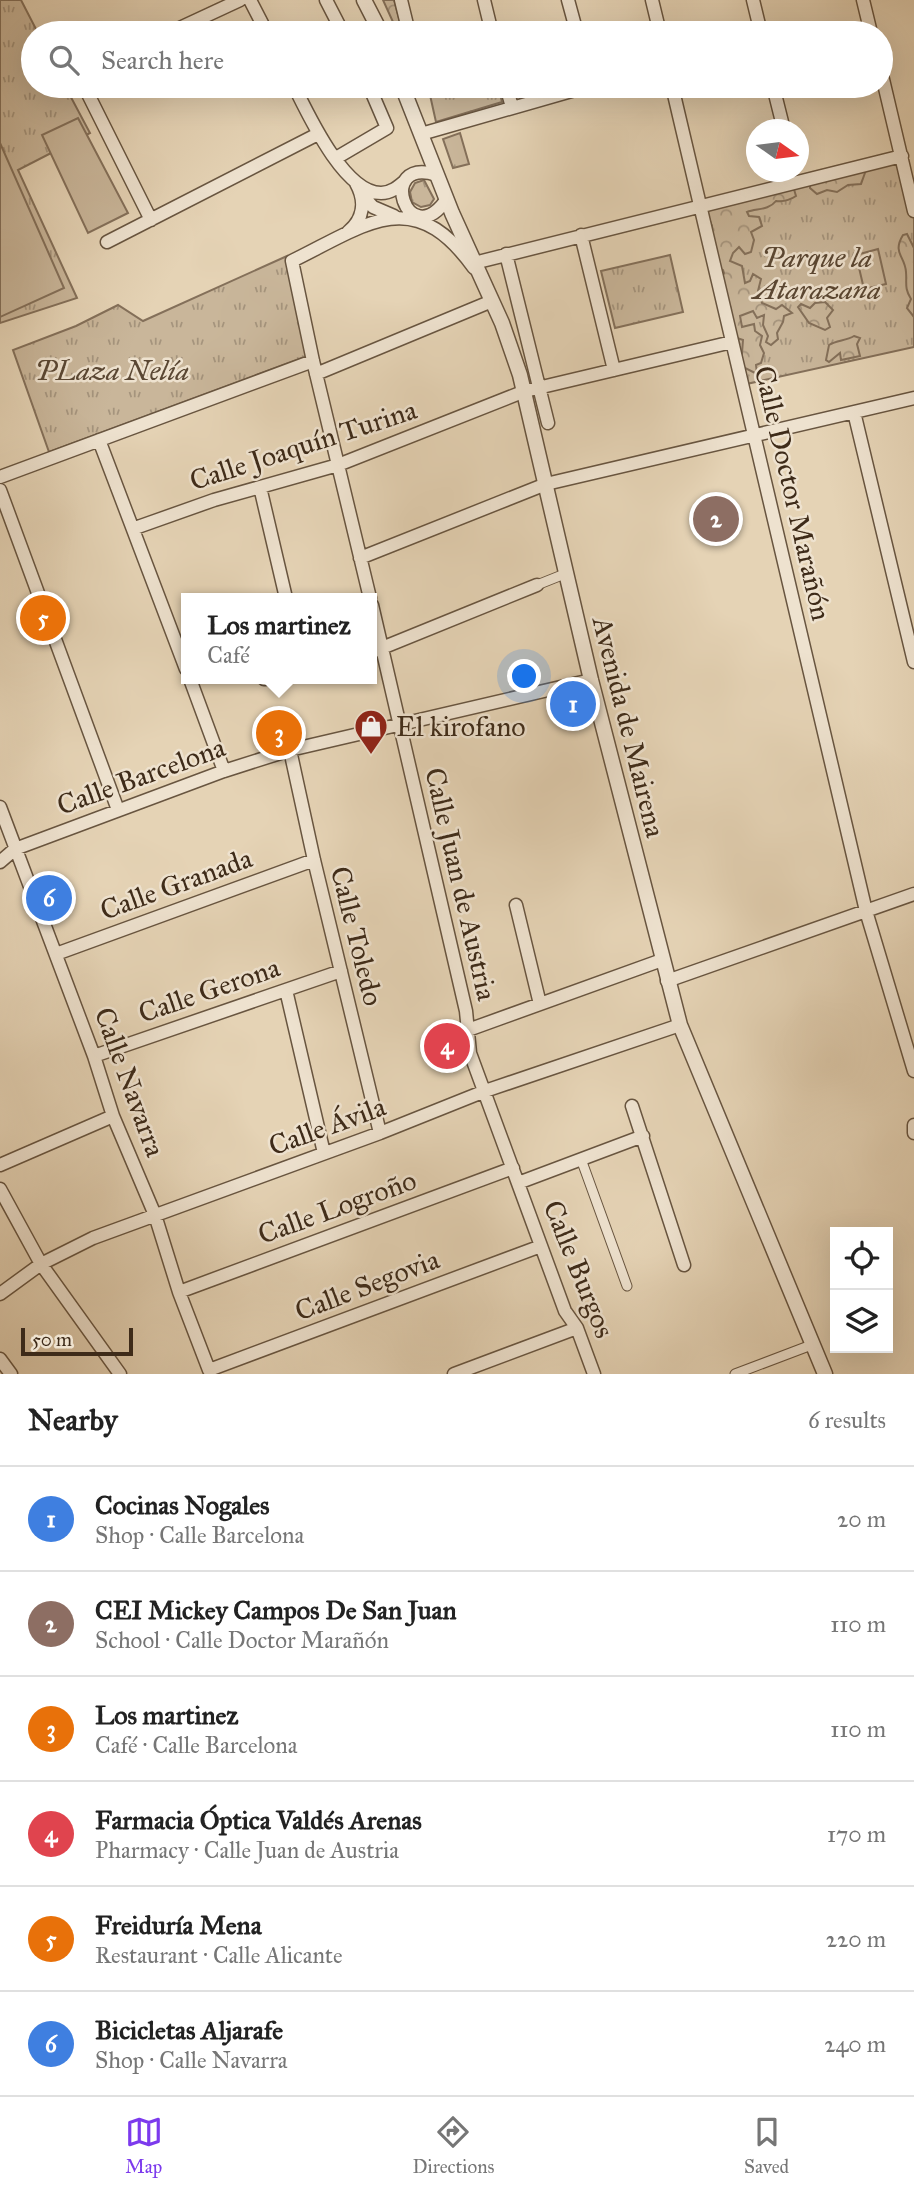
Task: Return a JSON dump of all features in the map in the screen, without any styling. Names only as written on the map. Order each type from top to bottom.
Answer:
[{"type":"street","points":[[195,21],[240,0]]},
{"type":"street","points":[[250,0],[261,21]]},
{"type":"street","points":[[326,0],[337,21]]},
{"type":"street","points":[[364,0],[375,21]]},
{"type":"street","points":[[401,0],[406,21]]},
{"type":"street","points":[[484,0],[489,21]]},
{"type":"street","points":[[568,0],[574,21]]},
{"type":"street","points":[[652,0],[657,21]]},
{"type":"street","points":[[753,0],[758,21]]},
{"type":"street","points":[[863,0],[868,21]]},
{"type":"street","points":[[90,98],[151,220]]},
{"type":"street","points":[[300,98],[318,134],[370,205],[384,213],[423,222],[448,239],[483,281]]},
{"type":"street","points":[[336,158],[387,128],[374,98]]},
{"type":"street","name":"Avenida de Mairena","points":[[407,98],[447,199],[510,343],[524,391],[591,680],[680,1025],[825,1374]]},
{"type":"street","points":[[509,98],[512,107]]},
{"type":"street","points":[[421,134],[545,98]]},
{"type":"street","name":"Calle Doctor Marañón","points":[[675,98],[866,911],[914,1071]]},
{"type":"street","points":[[777,98],[782,119]]},
{"type":"street","points":[[888,98],[914,211]]},
{"type":"street","points":[[107,242],[318,134]]},
{"type":"street","points":[[809,174],[902,156]]},
{"type":"street","points":[[342,237],[358,222],[370,205],[389,191],[419,172],[437,175]]},
{"type":"street","points":[[348,173],[369,190],[378,193],[389,191]]},
{"type":"street","points":[[405,181],[401,191],[405,207],[414,214],[425,216]]},
{"type":"street","points":[[474,263],[700,206],[779,182]]},
{"type":"street","points":[[358,222],[362,209],[361,193]]},
{"type":"street","points":[[369,593],[292,261],[379,221],[435,213],[447,199]]},
{"type":"street","points":[[581,235],[614,370]]},
{"type":"street","points":[[506,254],[548,423]]},
{"type":"street","points":[[316,374],[492,301]]},
{"type":"street","name":"Calle Joaquín Turina","points":[[135,528],[214,500],[338,465],[524,391],[732,342]]},
{"type":"street","points":[[0,477],[313,360]]},
{"type":"street","points":[[359,558],[546,484],[914,398]]},
{"type":"street","points":[[854,412],[914,662]]},
{"type":"street","points":[[99,440],[135,528],[181,655]]},
{"type":"street","points":[[260,487],[285,593]]},
{"type":"street","points":[[0,490],[118,810]]},
{"type":"street","points":[[378,651],[566,573]]},
{"type":"street","name":"Calle Juan de Austria","points":[[378,651],[400,724],[466,1011],[470,1053],[485,1091]]},
{"type":"street","name":"Calle Barcelona","points":[[0,862],[15,849],[224,771],[290,750],[591,680]]},
{"type":"street","points":[[192,684],[224,771]]},
{"type":"street","name":"Calle Toledo","points":[[290,750],[380,1133]]},
{"type":"street","name":"Calle Navarra","points":[[0,807],[56,954],[113,1116],[155,1215],[179,1292],[211,1372]]},
{"type":"street","name":"Calle Granada","points":[[56,954],[314,860]]},
{"type":"street","points":[[667,981],[914,894]]},
{"type":"street","points":[[516,905],[540,1004]]},
{"type":"street","points":[[468,1030],[662,960]]},
{"type":"street","name":"Calle Gerona","points":[[93,1056],[341,971]]},
{"type":"street","points":[[286,990],[324,1153]]},
{"type":"street","name":"Calle Ávila","points":[[0,1294],[41,1264],[93,1238],[380,1133],[485,1091],[680,1025]]},
{"type":"street","name":"Calle Burgos","points":[[485,1091],[565,1311],[577,1328],[594,1374]]},
{"type":"street","points":[[632,1106],[684,1265]]},
{"type":"street","points":[[0,1165],[113,1116]]},
{"type":"street","points":[[914,1125],[914,1133]]},
{"type":"street","name":"Calle Burgos","points":[[518,1183],[643,1136]]},
{"type":"street","points":[[581,1159],[627,1286]]},
{"type":"street","name":"Calle Logroño","points":[[179,1292],[513,1168]]},
{"type":"street","points":[[0,1189],[41,1264],[120,1374]]},
{"type":"street","name":"Calle Segovia","points":[[211,1372],[541,1246]]},
{"type":"street","points":[[454,1374],[577,1328]]},
{"type":"street","points":[[735,1374],[814,1344]]},
{"type":"street","points":[[0,1359],[11,1374]]},
{"type":"green space","points":[[0,0],[21,0],[32,21],[21,21],[21,98],[71,98],[90,133],[18,170],[77,298],[0,323]]},
{"type":"green space","points":[[383,0],[394,0],[400,21],[393,21]]},
{"type":"green space","points":[[431,98],[501,98],[502,102],[436,122]]},
{"type":"green space","points":[[78,118],[128,213],[88,233],[42,135]]},
{"type":"green space","points":[[460,133],[469,164],[453,168],[443,139]]},
{"type":"green space","points":[[0,143],[64,288],[0,317]]},
{"type":"green space","name":"Parque la Atarazana","points":[[902,156],[914,211],[914,347],[742,385],[700,206],[797,182],[809,182],[809,179]]},
{"type":"green space","points":[[866,170],[861,184],[848,185],[837,192],[827,190],[817,194],[810,188],[810,184],[825,177],[831,180]]},
{"type":"green space","points":[[424,180],[434,199],[430,205],[421,207],[412,202],[410,192],[415,183]]},
{"type":"green space","points":[[793,186],[796,196],[747,212],[749,216],[759,217],[762,226],[751,232],[754,240],[751,252],[745,254],[739,247],[730,261],[742,266],[745,283],[750,281],[753,274],[761,279],[758,291],[762,303],[776,309],[782,305],[792,313],[784,316],[777,333],[778,339],[771,345],[766,342],[768,336],[763,325],[764,315],[757,318],[753,311],[740,316],[742,327],[754,324],[755,331],[762,336],[760,345],[764,353],[761,363],[756,365],[757,374],[741,366],[743,340],[734,337],[720,282],[724,273],[714,267],[709,232],[712,226],[706,211]]},
{"type":"green space","points":[[907,234],[914,248],[914,317],[907,308],[911,299],[899,250],[903,235]]},
{"type":"green space","points":[[878,249],[886,284],[864,289],[856,255]]},
{"type":"green space","points":[[670,255],[683,312],[615,328],[601,271]]},
{"type":"green space","name":"PLaza Nelía","points":[[287,256],[307,356],[49,452],[13,350],[76,326],[118,305],[143,321]]},
{"type":"green space","points":[[825,302],[833,310],[827,318],[830,327],[825,330],[809,323],[798,307],[801,304],[810,308],[815,303]]},
{"type":"green space","points":[[854,336],[860,338],[857,344],[860,356],[841,360],[840,353],[829,362],[826,360],[829,345]]},
{"type":"place","name":"CEI Mickey Campos De San Juan","points":[[716,519]]},
{"type":"place","name":"Freiduría Mena","points":[[43,618]]},
{"type":"place","name":"Cocinas Nogales","points":[[573,704]]},
{"type":"place","name":"Los martinez","points":[[279,733]]},
{"type":"place","name":"El kirofano","points":[[371,756]]},
{"type":"place","name":"Bicicletas Aljarafe","points":[[49,898]]},
{"type":"place","name":"Farmacia Óptica Valdés Arenas","points":[[447,1046]]}]
